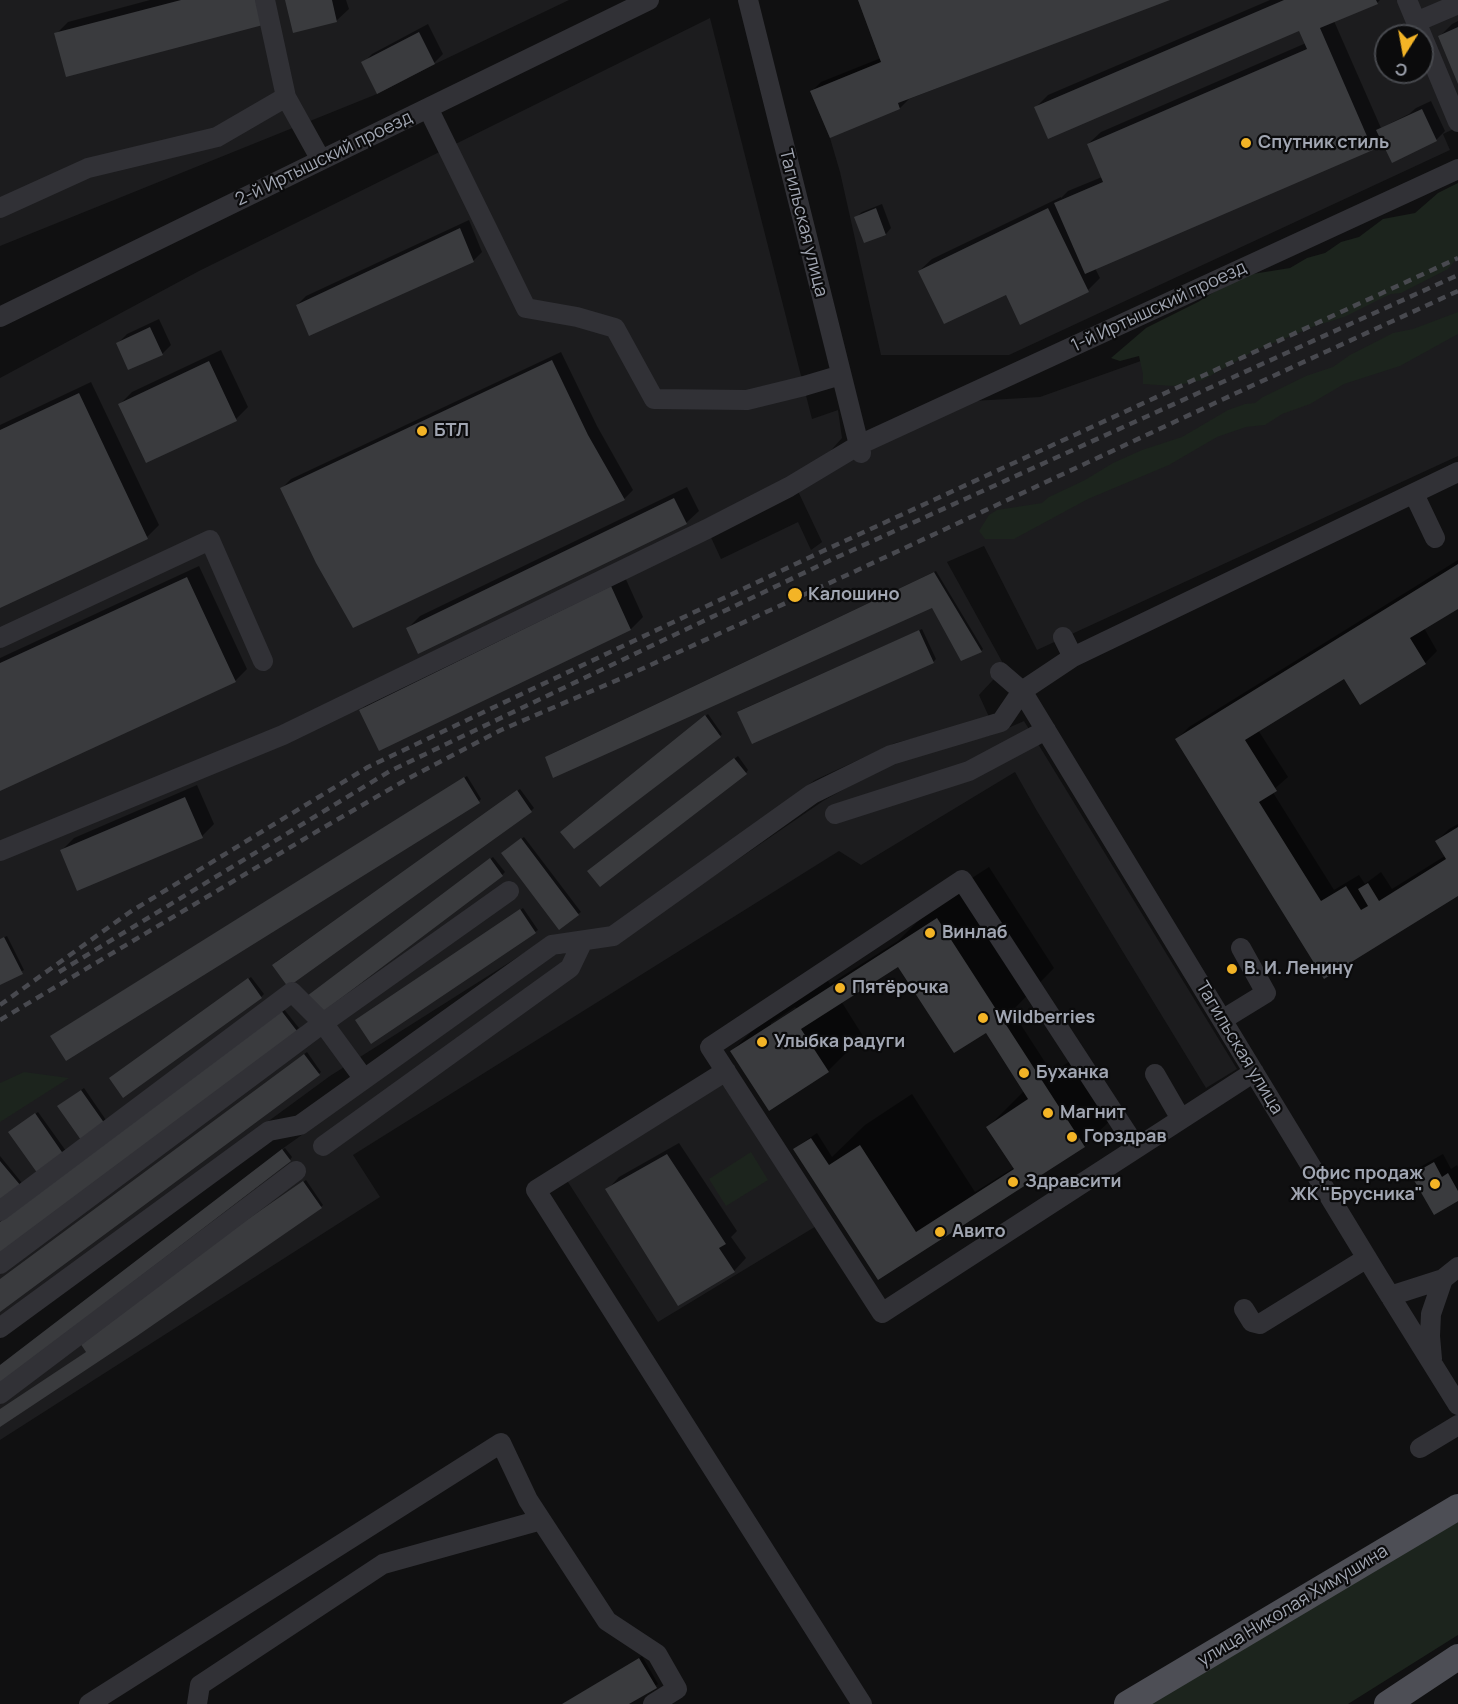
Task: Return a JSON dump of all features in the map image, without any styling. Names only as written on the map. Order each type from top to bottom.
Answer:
[{"type":"main road","name":"улица Николая Химушина","points":[[1127,1704],[1458,1508]]},
{"type":"main road","points":[[1387,1704],[1458,1657]]},
{"type":"street","points":[[265,0],[286,98],[321,160]]},
{"type":"street","name":"2-й Иртышский проезд","points":[[0,317],[648,0]]},
{"type":"street","name":"Тагильская улица","points":[[748,0],[860,449]]},
{"type":"street","points":[[1407,0],[1458,122]]},
{"type":"street","points":[[1416,22],[1458,4]]},
{"type":"street","points":[[0,208],[88,168],[217,137],[286,98]]},
{"type":"street","points":[[428,108],[526,308],[577,317],[615,328],[654,399],[747,400],[841,375]]},
{"type":"street","name":"1-й Иртышский проезд","points":[[0,851],[283,735],[707,529],[860,449],[1458,169]]},
{"type":"street","points":[[0,1328],[269,1131],[300,1125],[552,945],[613,936],[812,794],[891,755],[1001,722],[1022,691],[1073,657],[1458,472]]},
{"type":"street","points":[[1414,494],[1435,538]]},
{"type":"street","points":[[0,638],[210,540],[263,661]]},
{"type":"street","points":[[1063,637],[1073,657]]},
{"type":"street","name":"Тагильская улица","points":[[1000,672],[1022,691],[1458,1405]]},
{"type":"street","points":[[835,814],[969,771],[1046,730]]},
{"type":"street","points":[[1136,1147],[962,880],[710,1047],[882,1313],[1254,1072]]},
{"type":"street","points":[[0,1264],[323,1023],[509,891]]},
{"type":"street","points":[[323,1146],[570,968],[583,941]]},
{"type":"street","points":[[1222,1020],[1266,993],[1240,948]]},
{"type":"street","points":[[0,1211],[292,992],[323,1023],[364,1079]]},
{"type":"street","points":[[726,1071],[580,1167],[536,1190],[862,1704]]},
{"type":"street","points":[[1155,1074],[1181,1119]]},
{"type":"street","points":[[0,1394],[296,1172]]},
{"type":"street","points":[[1244,1309],[1252,1322],[1260,1324],[1367,1258]]},
{"type":"street","points":[[1390,1296],[1450,1273]]},
{"type":"street","points":[[1433,1364],[1430,1336],[1431,1314],[1450,1273]]},
{"type":"street","points":[[1420,1448],[1458,1425]]},
{"type":"street","points":[[88,1704],[501,1443],[528,1500],[607,1621],[657,1654],[677,1689],[653,1704]]},
{"type":"street","points":[[197,1704],[200,1685],[383,1564],[541,1520]]},
{"type":"shaded area","points":[[0,0],[569,0],[377,94],[0,246]]},
{"type":"shaded area","points":[[858,0],[1458,0],[1458,127],[1443,134],[1450,150],[1009,355],[881,355],[840,172],[830,138],[810,91],[881,62]]},
{"type":"shaded area","points":[[710,18],[812,419],[838,410],[842,438],[826,456],[785,480],[703,520],[721,559],[798,522],[811,550],[822,542],[796,487],[861,453],[973,401],[1040,397],[1166,352],[1458,195],[1458,456],[1037,650],[984,546],[947,562],[1005,667],[979,695],[990,719],[895,743],[815,780],[613,927],[548,938],[330,1076],[0,1318],[0,378],[199,271]]},
{"type":"shaded area","points":[[1458,183],[1458,257],[1448,269],[1401,293],[1391,294],[1344,317],[1315,326],[1254,351],[1203,380],[1173,386],[1143,384],[1139,356],[1120,361],[1111,358],[1146,328],[1198,302],[1240,276],[1290,268],[1307,258],[1325,253],[1341,242],[1359,237],[1383,219],[1415,213],[1438,193]]},
{"type":"shaded area","points":[[1458,312],[1458,334],[1400,366],[1344,384],[1310,404],[1282,414],[1265,425],[1246,427],[1217,437],[1169,465],[1088,499],[1014,539],[985,539],[979,531],[989,515],[997,510],[1042,503],[1113,463],[1142,450],[1182,437],[1228,410],[1255,403],[1306,376],[1333,367],[1350,355],[1393,333],[1413,329]]},
{"type":"shaded area","points":[[1024,721],[1237,1069],[1206,1088],[1015,772],[861,865],[839,851],[353,1155],[380,1197],[0,1440],[0,1365],[282,1149],[555,955],[616,943],[823,801],[899,758],[992,735]]},
{"type":"shaded area","points":[[24,1072],[69,1078],[0,1122],[0,1083]]},
{"type":"shaded area","points":[[720,1081],[818,1225],[658,1322],[566,1179]]},
{"type":"shaded area","points":[[751,1152],[768,1180],[726,1206],[709,1179]]},
{"type":"shaded area","points":[[1458,1522],[1458,1635],[1348,1704],[1148,1704],[1305,1607]]},
{"type":"building","points":[[181,0],[256,0],[263,25],[66,77],[54,33]]},
{"type":"building","points":[[285,0],[332,0],[337,22],[293,33]]},
{"type":"building","points":[[858,0],[1170,0],[898,103],[900,109],[830,138],[810,91],[881,62]]},
{"type":"building","points":[[1284,0],[1376,0],[1378,4],[1320,28],[1373,150],[1085,274],[1054,203],[1103,182],[1087,144],[1307,49],[1299,31],[1048,139],[1034,107]]},
{"type":"building","points":[[1458,27],[1458,84],[1438,36]]},
{"type":"building","points":[[419,32],[435,64],[377,94],[361,62]]},
{"type":"building","points":[[1422,109],[1437,141],[1392,163],[1376,130]]},
{"type":"building","points":[[876,208],[886,235],[864,243],[854,217]]},
{"type":"building","points":[[1048,208],[1089,292],[1020,325],[1006,295],[944,324],[918,271]]},
{"type":"building","points":[[460,228],[474,262],[309,336],[296,305]]},
{"type":"building","points":[[150,327],[163,355],[128,370],[116,343]]},
{"type":"building","points":[[552,360],[588,435],[625,500],[353,628],[316,563],[280,488]]},
{"type":"building","points":[[209,361],[237,421],[146,463],[118,404]]},
{"type":"building","points":[[79,393],[148,539],[0,608],[0,430]]},
{"type":"building","points":[[674,498],[687,524],[418,654],[406,628]]},
{"type":"building","points":[[1458,564],[1458,609],[1410,638],[1426,664],[1360,705],[1344,679],[1245,740],[1277,791],[1259,802],[1321,901],[1346,886],[1361,910],[1368,906],[1358,889],[1368,883],[1379,901],[1446,859],[1435,841],[1458,827],[1458,896],[1324,979],[1175,739]]},
{"type":"building","points":[[934,572],[982,652],[961,661],[932,608],[553,778],[545,757]]},
{"type":"building","points":[[187,577],[236,682],[0,791],[0,663]]},
{"type":"building","points":[[611,586],[631,630],[379,751],[359,710]]},
{"type":"building","points":[[919,630],[934,663],[752,744],[737,712]]},
{"type":"building","points":[[705,715],[721,737],[574,849],[560,832]]},
{"type":"building","points":[[734,758],[747,774],[600,887],[587,871]]},
{"type":"building","points":[[464,777],[480,803],[66,1061],[50,1036]]},
{"type":"building","points":[[517,790],[532,812],[288,987],[272,965]]},
{"type":"building","points":[[185,797],[203,838],[77,891],[60,850]]},
{"type":"building","points":[[521,838],[579,915],[559,930],[501,853]]},
{"type":"building","points":[[490,858],[503,876],[320,1014],[307,996]]},
{"type":"building","points":[[520,909],[536,933],[371,1044],[355,1020]]},
{"type":"building","points":[[937,918],[1085,1147],[878,1280],[793,1149],[811,1138],[829,1165],[860,1145],[916,1232],[1014,1169],[986,1127],[1028,1099],[986,1033],[954,1053],[898,967],[801,1029],[829,1072],[769,1111],[730,1051]]},
{"type":"building","points":[[4,937],[23,974],[0,985],[0,939]]},
{"type":"building","points":[[248,978],[262,998],[123,1098],[109,1078]]},
{"type":"building","points":[[280,1009],[297,1031],[0,1257],[0,1222]]},
{"type":"building","points":[[304,1054],[320,1075],[0,1312],[0,1279]]},
{"type":"building","points":[[81,1090],[105,1124],[81,1140],[57,1106]]},
{"type":"building","points":[[35,1113],[64,1155],[38,1174],[8,1132]]},
{"type":"building","points":[[282,1149],[291,1161],[0,1384],[0,1365]]},
{"type":"building","points":[[667,1154],[726,1244],[719,1248],[735,1272],[678,1306],[605,1189]]},
{"type":"building","points":[[0,1161],[21,1186],[0,1204]]},
{"type":"building","name":"Офис продаж ЖК \"Брусника\"","points":[[1434,1162],[1442,1177],[1448,1173],[1458,1191],[1458,1201],[1434,1215],[1411,1175]]},
{"type":"building","points":[[303,1181],[322,1208],[137,1336],[0,1427],[0,1409],[86,1352],[78,1340],[118,1309]]},
{"type":"building","points":[[639,1658],[657,1688],[629,1704],[562,1704]]},
{"type":"railway","points":[[0,1005],[130,912],[368,767],[823,551],[1458,258]]},
{"type":"railway","points":[[59,972],[390,771],[833,559],[1458,275]]},
{"type":"railway","points":[[0,1020],[409,778],[501,730],[622,678],[847,575],[1458,291]]},
{"type":"place","name":"Спутник стиль","points":[[1246,143]]},
{"type":"place","name":"БТЛ","points":[[422,431]]},
{"type":"place","name":"Калошино","points":[[795,595]]},
{"type":"place","name":"Винлаб","points":[[930,933]]},
{"type":"place","name":"В. И. Ленину","points":[[1232,969]]},
{"type":"place","name":"Пятёрочка","points":[[840,988]]},
{"type":"place","name":"Wildberries","points":[[983,1018]]},
{"type":"place","name":"Улыбка радуги","points":[[762,1042]]},
{"type":"place","name":"Буханка","points":[[1024,1073]]},
{"type":"place","name":"Магнит","points":[[1048,1113]]},
{"type":"place","name":"Горздрав","points":[[1072,1137]]},
{"type":"place","name":"Здравсити","points":[[1013,1182]]},
{"type":"place","name":"Офис продаж ЖК \"Брусника\"","points":[[1435,1184]]},
{"type":"place","name":"Авито","points":[[940,1232]]}]
